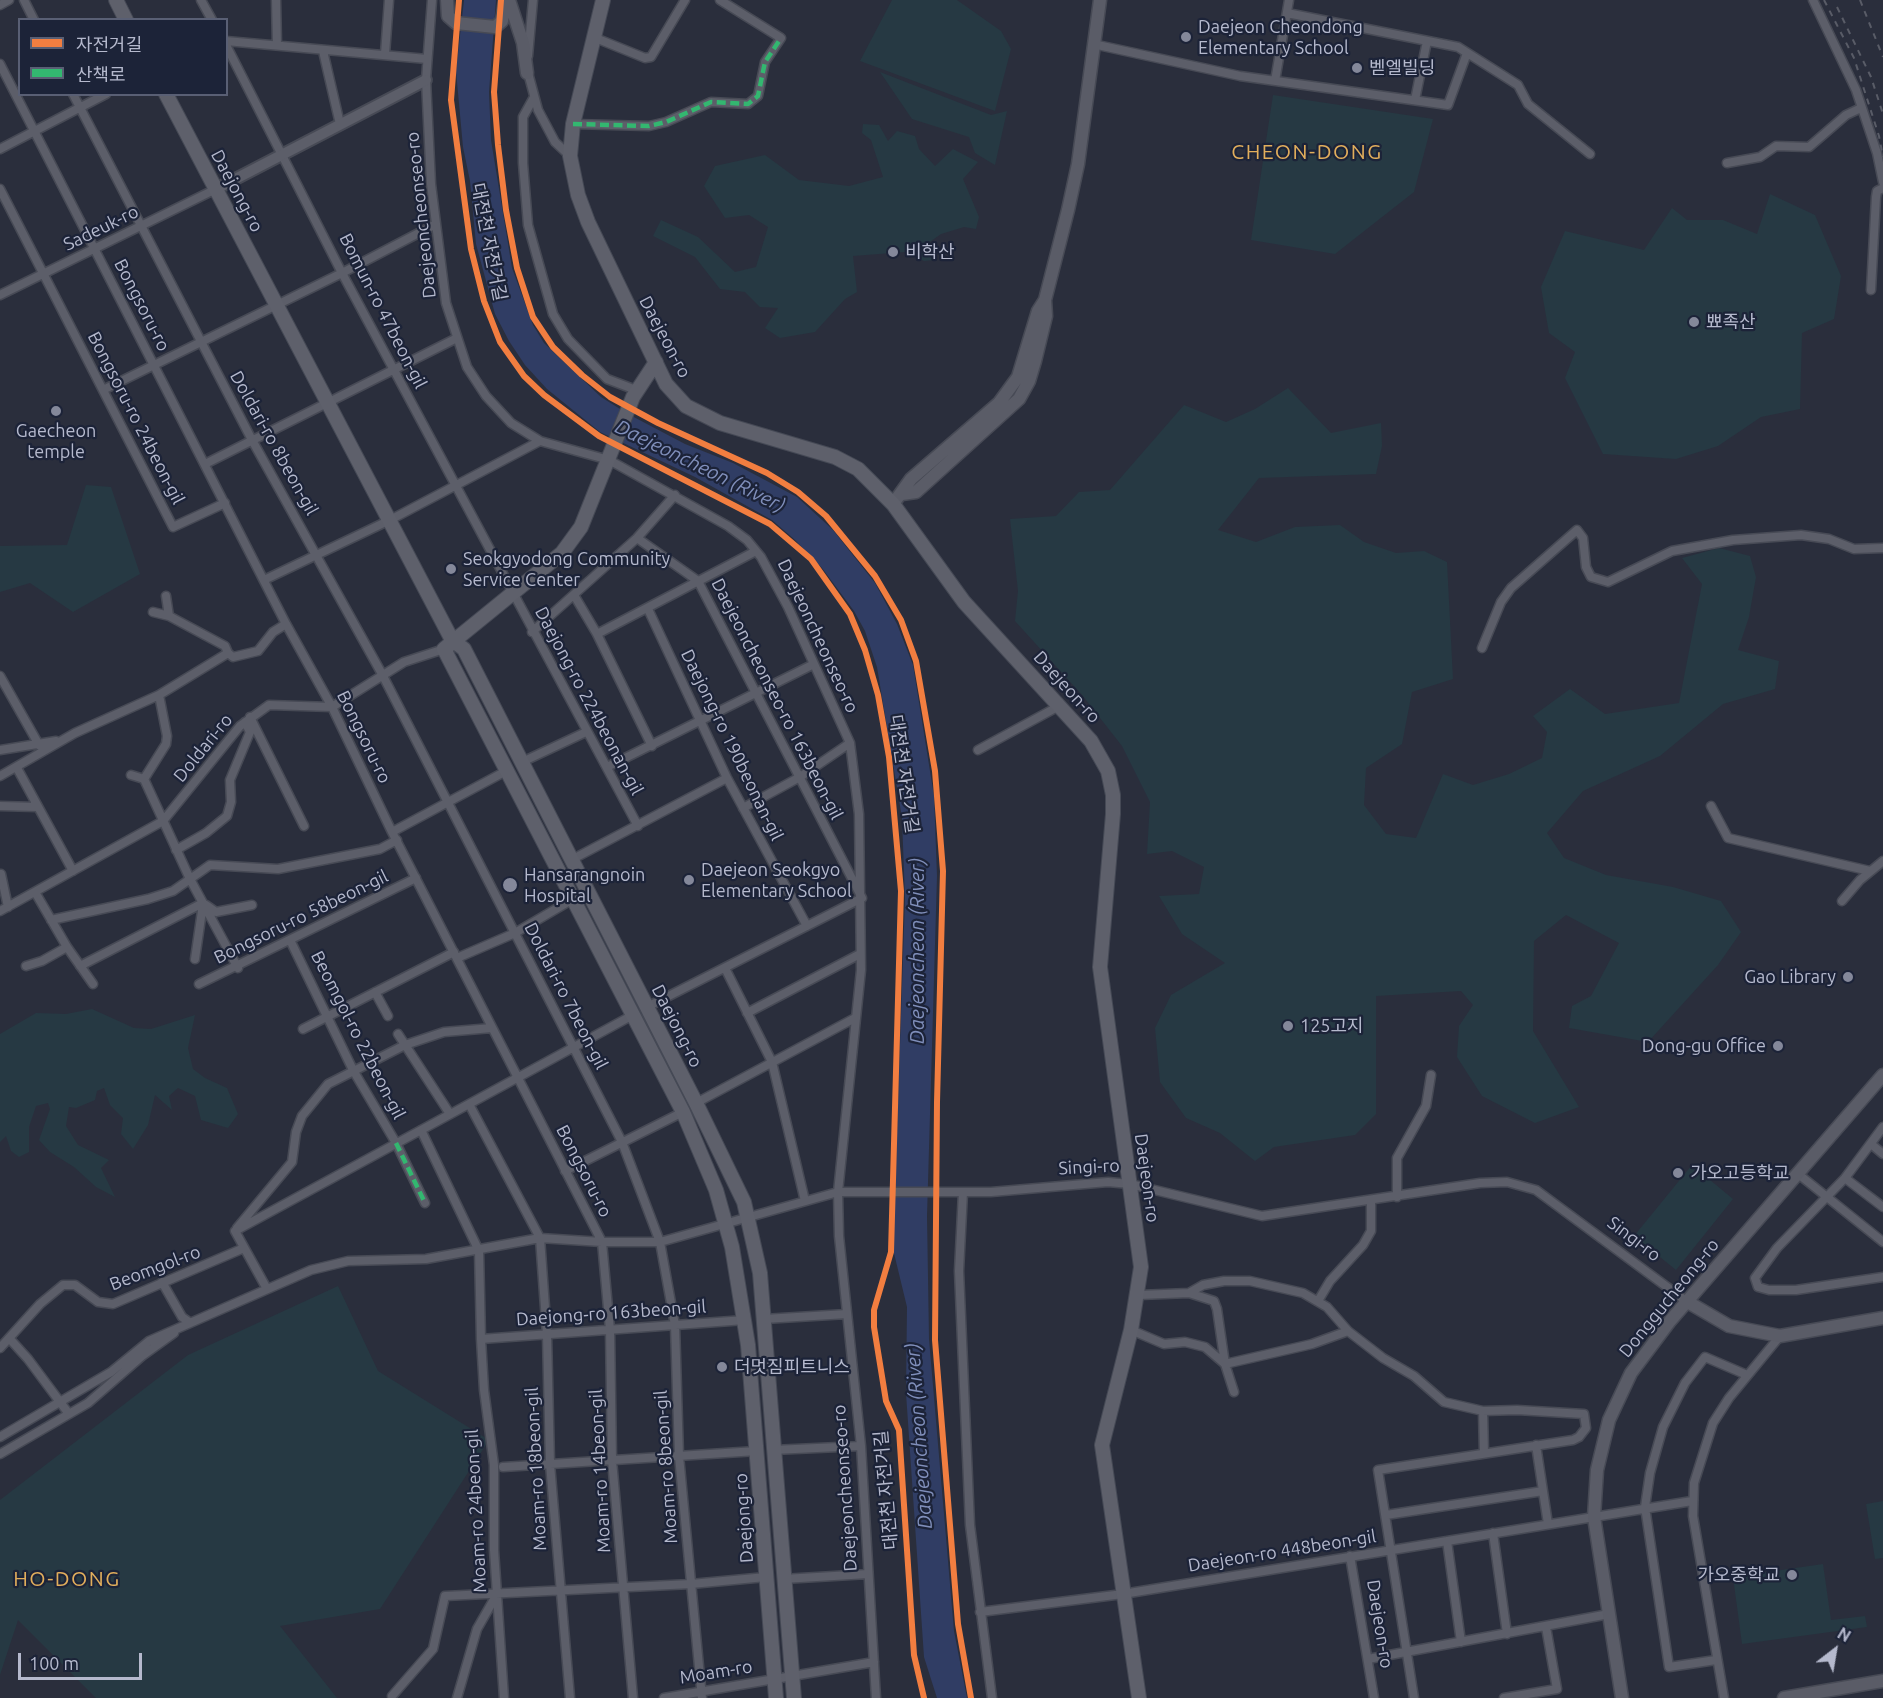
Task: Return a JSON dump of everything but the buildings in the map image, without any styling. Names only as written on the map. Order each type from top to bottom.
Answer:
[{"type":"main road","points":[[116,0],[125,18]]},
{"type":"main road","points":[[447,0],[448,16],[460,24],[495,27],[502,21],[507,0]]},
{"type":"main road","points":[[507,0],[523,43],[527,73]]},
{"type":"main road","name":"Daejeon-ro","points":[[603,0],[573,124],[570,156],[578,195],[588,222],[666,384],[686,406],[720,423],[835,457],[858,469],[897,499],[963,602],[1061,705],[1097,751],[1108,771],[1113,795],[1100,967],[1141,1267],[1139,1295],[1102,1444],[1138,1698]]},
{"type":"main road","points":[[897,499],[916,492],[1019,399],[1029,381],[1046,316],[1045,300],[1078,164],[1100,0]]},
{"type":"main road","name":"Daejong-ro","points":[[167,96],[390,520],[508,770],[683,1112],[716,1190],[726,1223],[745,1320],[776,1698]]},
{"type":"main road","points":[[448,644],[562,553],[581,527],[635,393],[656,362]]},
{"type":"main road","name":"Daejong-ro","points":[[448,644],[464,649],[696,1103],[744,1202],[760,1273],[794,1698]]},
{"type":"main road","name":"Donggucheong-ro","points":[[1622,1698],[1594,1517],[1597,1470],[1609,1420],[1631,1373],[1686,1301],[1883,1075]]},
{"type":"main road","name":"Singi-ro","points":[[1686,1301],[1729,1326],[1780,1336],[1883,1318]]},
{"type":"main road","points":[[1784,1698],[1883,1681]]},
{"type":"street","points":[[0,5],[9,0]]},
{"type":"street","points":[[24,0],[33,18]]},
{"type":"street","points":[[201,0],[211,18]]},
{"type":"street","points":[[276,0],[277,45]]},
{"type":"street","points":[[385,54],[389,0]]},
{"type":"street","name":"Daejeoncheonseo-ro","points":[[432,0],[426,80],[431,184],[446,303],[467,367],[486,396],[511,423],[540,441],[611,456],[651,485],[675,495],[728,526],[756,550],[788,607],[850,743],[860,814],[862,898],[855,1018],[837,1192],[861,1446],[876,1698]]},
{"type":"street","points":[[533,0],[527,73],[533,99],[555,142],[570,156]]},
{"type":"street","points":[[593,37],[645,58],[651,57],[685,0]]},
{"type":"street","points":[[573,124],[649,126],[666,122],[711,102],[748,104],[758,96],[765,62],[781,38],[720,0]]},
{"type":"street","points":[[1275,81],[1288,0]]},
{"type":"street","points":[[1813,0],[1857,90],[1877,153],[1883,182]]},
{"type":"street","points":[[1287,14],[1458,47],[1518,85],[1528,104],[1590,154]]},
{"type":"street","points":[[1415,100],[1427,40]]},
{"type":"street","points":[[228,43],[277,45],[427,59]]},
{"type":"street","points":[[1093,45],[1275,81],[1448,105],[1467,53]]},
{"type":"street","name":"Bomun-ro 47beon-gil","points":[[228,47],[342,273],[512,591]]},
{"type":"street","points":[[323,51],[340,124]]},
{"type":"street","name":"Bongsoru-ro","points":[[0,64],[286,624],[332,707],[394,836],[602,1242]]},
{"type":"street","points":[[216,189],[426,80]]},
{"type":"street","name":"Doldari-ro 8beon-gil","points":[[74,96],[252,440],[382,674]]},
{"type":"street","points":[[0,149],[102,96]]},
{"type":"street","points":[[533,99],[523,117],[523,163],[528,225],[553,314],[568,339],[607,379],[635,393]]},
{"type":"street","points":[[1727,163],[1761,156],[1776,146],[1809,147],[1846,115],[1861,108]]},
{"type":"street","points":[[1871,290],[1876,197],[1877,191],[1883,188]]},
{"type":"street","name":"Bongsoru-ro 24beon-gil","points":[[0,189],[173,527],[225,503]]},
{"type":"street","name":"Sadeuk-ro","points":[[0,295],[216,189]]},
{"type":"street","points":[[103,390],[342,273],[436,224]]},
{"type":"street","points":[[205,464],[458,338]]},
{"type":"street","points":[[264,580],[390,520],[540,441]]},
{"type":"street","points":[[532,632],[637,538],[675,495]]},
{"type":"street","points":[[1482,648],[1501,602],[1511,588],[1577,530],[1583,538],[1586,567],[1591,577],[1608,582],[1672,551],[1733,540],[1801,535],[1828,539],[1854,549],[1883,548]]},
{"type":"street","name":"Daejeoncheonseo-ro 163beon-gil","points":[[637,538],[698,581],[862,898]]},
{"type":"street","points":[[597,634],[756,550]]},
{"type":"street","name":"Daejong-ro 224beonan-gil","points":[[512,591],[638,826]]},
{"type":"street","points":[[574,595],[597,634],[652,746]]},
{"type":"street","points":[[166,596],[169,616]]},
{"type":"street","name":"Daejong-ro 190beonan-gil","points":[[648,609],[727,778],[807,926]]},
{"type":"street","points":[[153,612],[169,616],[225,646],[233,657],[258,651],[273,632],[286,624]]},
{"type":"street","points":[[332,707],[404,662],[448,644]]},
{"type":"street","points":[[0,776],[61,740],[159,695],[228,653]]},
{"type":"street","points":[[607,767],[814,664]]},
{"type":"street","name":"Doldari-ro 7beon-gil","points":[[382,674],[622,1142],[660,1242]]},
{"type":"street","points":[[0,676],[39,745]]},
{"type":"street","points":[[144,779],[166,744],[167,736],[159,695]]},
{"type":"street","name":"Doldari-ro","points":[[1,874],[4,909],[163,821],[248,719],[268,705],[332,707]]},
{"type":"street","points":[[978,750],[1061,705]]},
{"type":"street","points":[[248,719],[304,826]]},
{"type":"street","points":[[176,850],[206,833],[227,816],[231,802],[230,780],[250,732],[248,719]]},
{"type":"street","points":[[522,762],[586,732]]},
{"type":"street","points":[[0,750],[61,740]]},
{"type":"street","points":[[743,808],[800,777],[850,743]]},
{"type":"street","points":[[17,768],[73,871]]},
{"type":"street","points":[[51,920],[148,899],[173,891],[210,865],[278,869],[380,849],[394,836],[448,802],[508,770]]},
{"type":"street","points":[[131,775],[144,779],[190,879],[238,968]]},
{"type":"street","points":[[571,860],[727,778]]},
{"type":"street","points":[[0,806],[37,807]]},
{"type":"street","points":[[1711,806],[1728,838],[1870,871]]},
{"type":"street","points":[[1842,901],[1870,871],[1883,861]]},
{"type":"street","name":"Bongsoru-ro 58beon-gil","points":[[199,984],[238,968],[416,878]]},
{"type":"street","points":[[35,892],[66,947],[93,984]]},
{"type":"street","points":[[647,1007],[862,898]]},
{"type":"street","points":[[303,1029],[455,955],[514,933],[573,899]]},
{"type":"street","points":[[203,903],[216,912],[252,905]]},
{"type":"street","points":[[195,959],[203,903]]},
{"type":"street","points":[[80,966],[203,903]]},
{"type":"street","name":"Beomgol-ro 22beon-gil","points":[[291,942],[353,1070],[396,1143],[425,1203]]},
{"type":"street","points":[[26,966],[42,961],[66,947]]},
{"type":"street","points":[[747,1013],[860,954]]},
{"type":"street","points":[[725,968],[772,1062],[805,1201]]},
{"type":"street","points":[[375,992],[388,1016]]},
{"type":"street","points":[[235,1231],[633,1015]]},
{"type":"street","points":[[696,1103],[855,1018]]},
{"type":"street","points":[[235,1231],[292,1162],[302,1116],[328,1084],[405,1045],[444,1032],[492,1028]]},
{"type":"street","points":[[398,1034],[450,1114]]},
{"type":"street","points":[[1397,1197],[1396,1158],[1426,1106],[1431,1075]]},
{"type":"street","points":[[469,1104],[540,1238]]},
{"type":"street","points":[[565,1171],[683,1112]]},
{"type":"street","points":[[1883,1127],[1845,1178],[1762,1266],[1755,1278],[1758,1287],[1769,1290],[1796,1290],[1883,1277]]},
{"type":"street","points":[[421,1130],[479,1251]]},
{"type":"street","points":[[1871,1144],[1883,1154]]},
{"type":"street","points":[[1797,1173],[1883,1242]]},
{"type":"street","points":[[1845,1178],[1883,1208]]},
{"type":"street","name":"Singi-ro","points":[[189,1322],[311,1270],[348,1261],[426,1259],[540,1238],[602,1242],[660,1242],[837,1192],[963,1192],[1108,1182],[1130,1184],[1262,1216],[1480,1183],[1507,1182],[1536,1190],[1686,1301]]},
{"type":"street","points":[[963,1192],[959,1271],[970,1525],[992,1698]]},
{"type":"street","points":[[1318,1301],[1330,1281],[1371,1232],[1371,1201]]},
{"type":"street","points":[[235,1231],[267,1289]]},
{"type":"street","name":"Moam-ro 18beon-gil","points":[[540,1238],[547,1335],[550,1464],[570,1698]]},
{"type":"street","name":"Moam-ro 14beon-gil","points":[[602,1242],[610,1330],[612,1460],[633,1698]]},
{"type":"street","name":"Moam-ro 8beon-gil","points":[[660,1242],[675,1325],[680,1456],[701,1695]]},
{"type":"street","name":"Beomgol-ro","points":[[0,1348],[40,1304],[63,1286],[75,1285],[105,1305],[215,1263],[244,1248]]},
{"type":"street","name":"Moam-ro 24beon-gil","points":[[479,1251],[484,1390],[494,1465],[497,1594],[504,1698]]},
{"type":"street","points":[[1189,1293],[1211,1283],[1250,1281],[1303,1293],[1318,1301],[1348,1331],[1383,1358],[1413,1376],[1444,1402],[1483,1411],[1584,1414],[1586,1428],[1579,1437],[1378,1470],[1414,1698]]},
{"type":"street","points":[[162,1282],[182,1317],[189,1322]]},
{"type":"street","points":[[1139,1295],[1189,1293],[1214,1301],[1218,1308],[1225,1364],[1234,1392]]},
{"type":"street","points":[[764,1319],[847,1314]]},
{"type":"street","name":"Daejong-ro 163beon-gil","points":[[481,1339],[745,1320]]},
{"type":"street","points":[[0,1437],[111,1372],[149,1341],[189,1322]]},
{"type":"street","points":[[0,1454],[88,1403],[142,1356],[189,1322]]},
{"type":"street","points":[[1131,1330],[1164,1344],[1185,1342],[1205,1347],[1225,1364]]},
{"type":"street","points":[[1225,1364],[1312,1344],[1348,1331]]},
{"type":"street","points":[[1724,1698],[1716,1660],[1692,1501],[1699,1464],[1713,1423],[1747,1375],[1780,1336]]},
{"type":"street","points":[[9,1338],[28,1359],[69,1414]]},
{"type":"street","points":[[1716,1660],[1669,1667],[1645,1507],[1650,1473],[1663,1427],[1685,1383],[1705,1357],[1747,1375]]},
{"type":"street","points":[[1483,1411],[1484,1453]]},
{"type":"street","points":[[1536,1445],[1548,1524]]},
{"type":"street","points":[[774,1450],[861,1446]]},
{"type":"street","points":[[502,1467],[757,1451]]},
{"type":"street","points":[[1386,1515],[1543,1491]]},
{"type":"street","name":"Daejeon-ro 448beon-gil","points":[[1123,1594],[1692,1501]]},
{"type":"street","points":[[1493,1533],[1507,1634]]},
{"type":"street","points":[[1447,1541],[1461,1642]]},
{"type":"street","name":"Daejeon-ro","points":[[1350,1556],[1374,1698]]},
{"type":"street","points":[[783,1579],[868,1574]]},
{"type":"street","points":[[392,1696],[433,1649],[445,1596],[624,1588],[766,1577]]},
{"type":"street","points":[[457,1698],[477,1629],[497,1594]]},
{"type":"street","points":[[980,1612],[1123,1594]]},
{"type":"street","points":[[1368,1659],[1610,1614]]},
{"type":"street","points":[[1504,1698],[1557,1689],[1546,1627]]},
{"type":"street","points":[[774,1680],[874,1662]]},
{"type":"street","name":"Moam-ro","points":[[664,1698],[701,1695],[774,1680]]},
{"type":"shaded area","points":[[892,0],[957,0],[1001,31],[1011,49],[995,111],[860,61]]},
{"type":"shaded area","points":[[880,72],[991,115],[1007,111],[995,165],[975,153],[969,137],[912,119]]},
{"type":"shaded area","points":[[1273,95],[1433,119],[1414,192],[1335,254],[1251,240]]},
{"type":"shaded area","points":[[863,124],[879,125],[888,141],[897,131],[915,136],[919,149],[935,166],[953,149],[978,162],[963,179],[979,217],[976,229],[964,227],[941,234],[927,244],[934,260],[924,261],[905,252],[853,256],[857,292],[845,299],[815,332],[780,338],[765,328],[778,308],[760,307],[745,292],[720,289],[695,257],[653,236],[661,220],[698,237],[735,272],[756,267],[768,227],[749,215],[725,218],[704,186],[715,166],[765,155],[799,180],[849,186],[883,177],[871,140],[862,133]]},
{"type":"shaded area","points":[[1770,194],[1815,215],[1841,276],[1834,319],[1802,333],[1800,409],[1761,417],[1718,446],[1676,459],[1603,454],[1565,378],[1575,352],[1549,333],[1541,287],[1565,231],[1644,250],[1672,208],[1687,220],[1723,220],[1757,234]]},
{"type":"shaded area","points":[[1288,388],[1331,433],[1381,423],[1382,446],[1376,474],[1259,478],[1218,530],[1256,542],[1295,527],[1340,525],[1364,542],[1396,553],[1424,551],[1447,562],[1453,679],[1412,692],[1402,744],[1366,768],[1364,805],[1386,834],[1416,838],[1443,774],[1473,785],[1509,774],[1542,758],[1547,732],[1533,716],[1570,689],[1605,714],[1679,703],[1702,584],[1682,558],[1719,548],[1750,556],[1756,577],[1749,617],[1738,650],[1779,661],[1775,689],[1723,704],[1660,756],[1583,791],[1547,833],[1564,858],[1606,875],[1673,887],[1721,901],[1741,932],[1718,965],[1648,1042],[1569,1028],[1572,1006],[1591,996],[1619,943],[1566,915],[1534,941],[1533,1031],[1579,1107],[1535,1123],[1482,1096],[1457,1057],[1459,1026],[1473,1005],[1461,991],[1376,996],[1376,1114],[1355,1135],[1274,1147],[1255,1161],[1220,1133],[1186,1118],[1160,1082],[1155,1028],[1171,995],[1225,963],[1182,934],[1159,896],[1199,894],[1204,867],[1172,851],[1147,854],[1150,802],[1122,746],[1082,695],[1015,621],[1018,591],[1010,519],[1056,516],[1079,492],[1110,490],[1184,405],[1226,422],[1255,409]]},
{"type":"shaded area","points":[[86,485],[111,487],[140,574],[73,612],[30,583],[0,592],[0,546],[67,545]]},
{"type":"shaded area","points":[[92,1009],[134,1028],[151,1029],[195,1015],[188,1048],[193,1069],[205,1078],[227,1088],[238,1114],[228,1128],[201,1120],[195,1096],[178,1088],[169,1096],[172,1110],[155,1095],[148,1125],[133,1149],[121,1134],[123,1118],[110,1105],[104,1088],[97,1091],[95,1100],[76,1108],[69,1107],[66,1126],[78,1145],[109,1160],[101,1168],[115,1197],[96,1187],[74,1167],[50,1152],[39,1140],[50,1109],[48,1103],[36,1106],[29,1127],[29,1152],[19,1157],[11,1151],[6,1136],[0,1142],[0,1034],[36,1013],[66,1014]]},
{"type":"shaded area","points":[[1692,1165],[1733,1199],[1676,1270],[1634,1236]]},
{"type":"shaded area","points":[[338,1286],[378,1371],[489,1440],[380,1609],[280,1626],[337,1698],[96,1698],[18,1620],[0,1675],[0,1500],[188,1355]]},
{"type":"shaded area","points":[[1883,1501],[1883,1558],[1875,1559],[1866,1504]]},
{"type":"shaded area","points":[[1823,1564],[1831,1620],[1865,1616],[1867,1627],[1742,1644],[1733,1577]]},
{"type":"water","name":"Daejeoncheon (River)","points":[[464,0],[496,0],[489,92],[491,140],[512,268],[533,325],[544,343],[601,397],[628,414],[685,444],[733,463],[797,497],[833,530],[875,583],[897,624],[913,665],[934,796],[937,876],[927,1216],[929,1339],[954,1631],[967,1698],[937,1698],[924,1657],[906,1393],[907,1307],[893,1249],[905,899],[902,818],[877,667],[865,631],[854,611],[822,568],[794,539],[772,520],[695,477],[600,432],[547,389],[525,365],[509,341],[495,314],[476,244],[470,181],[463,147],[456,71]]},
{"type":"railway","points":[[1824,0],[1854,58],[1879,136],[1883,157]]},
{"type":"railway","points":[[1860,0],[1883,57]]},
{"type":"railway","points":[[1837,7],[1871,77],[1883,114]]},
{"type":"marked path","points":[[573,124],[649,126],[666,122],[711,102],[748,104],[758,96],[765,62],[781,38]]},
{"type":"marked path","points":[[396,1143],[425,1203]]},
{"type":"cycle path","name":"대전천 자전거길","points":[[459,0],[451,100],[471,249],[484,301],[500,342],[524,376],[544,395],[599,436],[770,524],[811,559],[850,614],[865,650],[878,695],[889,757],[901,891],[891,1252],[874,1310],[874,1327],[886,1401],[899,1430],[914,1655],[924,1698]]},
{"type":"cycle path","name":"대전천 자전거길","points":[[501,0],[494,92],[498,145],[506,210],[517,268],[533,317],[553,347],[582,375],[610,397],[658,423],[767,473],[798,492],[826,516],[875,576],[901,620],[916,661],[935,771],[943,871],[937,1102],[935,1340],[958,1624],[971,1698]]},
{"type":"place","name":"Daejeon Cheondong Elementary School","points":[[1186,37]]},
{"type":"place","name":"벧엘빌딩","points":[[1357,68]]},
{"type":"place","name":"비학산","points":[[893,252]]},
{"type":"place","name":"뾰족산","points":[[1694,322]]},
{"type":"place","name":"Gaecheon temple","points":[[56,411]]},
{"type":"place","name":"Seokgyodong Community Service Center","points":[[451,569]]},
{"type":"place","name":"Daejeon Seokgyo Elementary School","points":[[689,880]]},
{"type":"place","name":"Hansarangnoin Hospital","points":[[510,885]]},
{"type":"place","name":"Gao Library","points":[[1848,977]]},
{"type":"place","name":"125고지","points":[[1288,1026]]},
{"type":"place","name":"Dong-gu Office","points":[[1778,1046]]},
{"type":"place","name":"가오고등학교","points":[[1678,1173]]},
{"type":"place","name":"더멋짐피트니스","points":[[722,1367]]},
{"type":"place","name":"가오중학교","points":[[1792,1575]]},
{"type":"district","name":"CHEON-DONG","points":[[1307,152]]},
{"type":"district","name":"HO-DONG","points":[[67,1579]]}]
